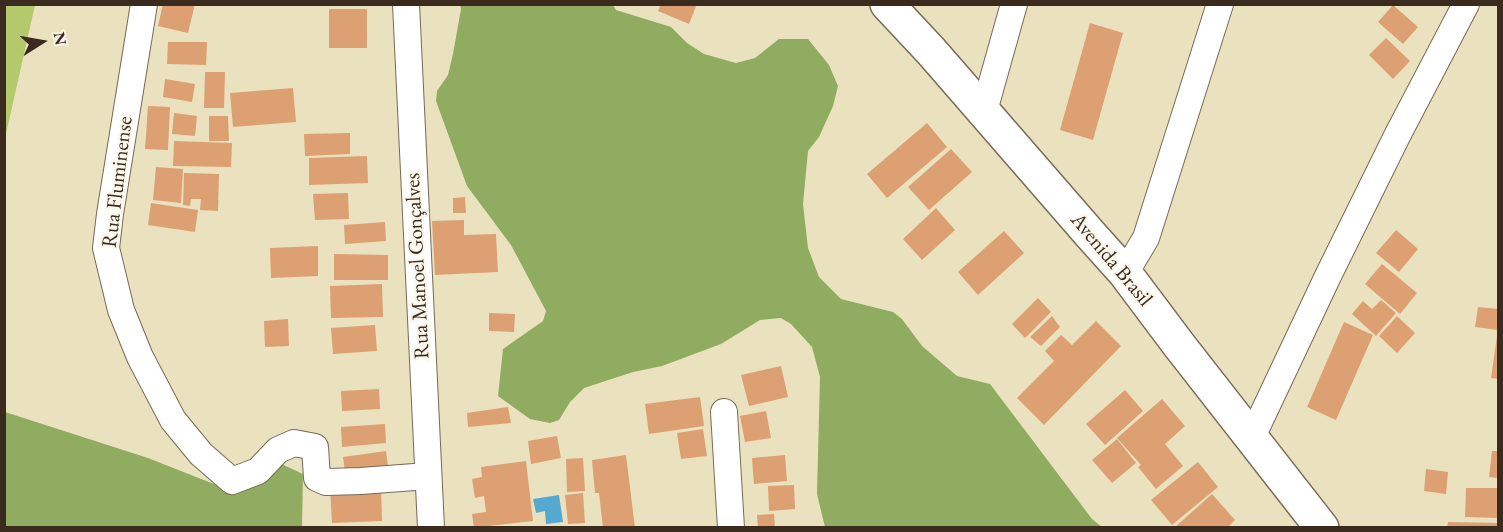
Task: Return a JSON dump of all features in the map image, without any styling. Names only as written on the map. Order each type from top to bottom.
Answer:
[{"type":"street","name":"Rua Fluminense","points":[[144,4],[106,249],[121,310],[140,357],[173,420],[201,454],[232,481],[258,471],[278,450],[294,443],[315,447],[317,478],[326,482],[428,476]]},
{"type":"street","name":"Rua Manoel Gonçalves","points":[[406,4],[431,528]]},
{"type":"street","name":"Avenida Brasil","points":[[886,4],[931,51],[1125,273],[1322,528]]},
{"type":"street","points":[[984,111],[1014,4]]},
{"type":"street","points":[[1125,273],[1146,238],[1220,4]]},
{"type":"street","points":[[1252,437],[1397,136],[1466,4]]},
{"type":"street","points":[[724,412],[731,528]]},
{"type":"green space","points":[[5,4],[35,5],[6,134],[4,134]]},
{"type":"green space","points":[[460,5],[613,5],[616,10],[671,27],[687,43],[704,54],[736,63],[755,58],[779,39],[808,39],[829,65],[838,86],[833,106],[819,137],[808,151],[803,204],[808,248],[819,277],[841,299],[893,312],[902,319],[922,346],[957,376],[990,384],[1092,519],[1102,527],[825,527],[817,494],[820,377],[812,347],[791,324],[781,318],[760,320],[721,344],[662,366],[633,372],[584,388],[570,402],[559,420],[550,423],[530,419],[498,396],[503,349],[543,321],[546,311],[511,245],[467,186],[436,101],[437,91],[448,75]]},
{"type":"green space","points":[[5,412],[148,458],[224,488],[275,461],[303,474],[302,527],[5,528]]},
{"type":"water","points":[[559,495],[563,522],[546,524],[545,511],[536,513],[533,499]]},
{"type":"building","points":[[163,4],[195,4],[188,33],[158,26]]},
{"type":"building","points":[[661,4],[697,4],[689,24],[658,11]]},
{"type":"building","points":[[1393,5],[1418,27],[1403,44],[1378,22]]},
{"type":"building","points":[[329,9],[367,9],[367,48],[329,48]]},
{"type":"building","points":[[1090,23],[1123,33],[1093,140],[1060,130]]},
{"type":"building","points":[[1386,38],[1410,61],[1393,79],[1369,55]]},
{"type":"building","points":[[168,42],[207,42],[206,65],[167,64]]},
{"type":"building","points":[[205,72],[225,72],[224,108],[204,108]]},
{"type":"building","points":[[165,79],[195,84],[192,102],[163,97]]},
{"type":"building","points":[[293,88],[296,122],[233,127],[230,93]]},
{"type":"building","points":[[148,106],[170,107],[168,150],[145,149]]},
{"type":"building","points":[[174,113],[197,116],[195,136],[172,134]]},
{"type":"building","points":[[209,116],[228,116],[229,141],[209,141]]},
{"type":"building","points":[[927,123],[947,147],[887,198],[867,174]]},
{"type":"building","points":[[350,133],[350,154],[305,156],[304,134]]},
{"type":"building","points":[[174,141],[232,143],[231,167],[173,166]]},
{"type":"building","points":[[951,149],[972,172],[929,210],[908,187]]},
{"type":"building","points":[[367,156],[368,183],[309,185],[309,158]]},
{"type":"building","points":[[156,167],[183,169],[181,203],[153,200]]},
{"type":"building","points":[[184,173],[219,174],[218,211],[200,210],[201,199],[191,199],[190,206],[183,205]]},
{"type":"building","points":[[348,193],[349,219],[315,220],[313,194]]},
{"type":"building","points":[[465,197],[466,213],[453,213],[453,198]]},
{"type":"building","points":[[151,203],[198,210],[195,232],[148,225]]},
{"type":"building","points":[[936,208],[955,230],[922,260],[903,239]]},
{"type":"building","points":[[464,220],[464,235],[496,234],[498,272],[435,275],[432,221]]},
{"type":"building","points":[[385,222],[386,241],[345,244],[344,225]]},
{"type":"building","points":[[1396,230],[1418,249],[1399,272],[1376,253]]},
{"type":"building","points":[[1004,231],[1024,253],[978,295],[958,272]]},
{"type":"building","points":[[318,246],[318,276],[271,278],[270,248]]},
{"type":"building","points":[[334,254],[388,255],[388,280],[334,280]]},
{"type":"building","points":[[1382,264],[1417,293],[1400,314],[1365,284]]},
{"type":"building","points":[[382,284],[383,317],[331,318],[330,286]]},
{"type":"building","points":[[1038,298],[1051,312],[1025,338],[1012,324]]},
{"type":"building","points":[[1381,300],[1396,313],[1376,336],[1352,314],[1363,301],[1372,309]]},
{"type":"building","points":[[1478,307],[1498,309],[1498,330],[1475,327]]},
{"type":"building","points":[[489,313],[515,314],[514,332],[489,331]]},
{"type":"building","points":[[1052,316],[1060,327],[1041,346],[1030,337]]},
{"type":"building","points":[[1397,316],[1415,333],[1397,353],[1379,336]]},
{"type":"building","points":[[288,319],[289,346],[265,347],[264,321]]},
{"type":"building","points":[[1096,321],[1121,346],[1044,425],[1017,398],[1054,361],[1045,351],[1061,335],[1072,345]]},
{"type":"building","points":[[1344,322],[1373,335],[1336,420],[1307,407]]},
{"type":"building","points":[[375,325],[377,351],[333,354],[331,328]]},
{"type":"building","points":[[1498,336],[1498,379],[1491,378]]},
{"type":"building","points":[[781,366],[788,397],[749,406],[741,375]]},
{"type":"building","points":[[379,389],[380,409],[342,411],[341,391]]},
{"type":"building","points":[[1125,390],[1143,411],[1105,445],[1086,424]]},
{"type":"building","points":[[700,397],[704,426],[649,434],[645,404]]},
{"type":"building","points":[[1162,399],[1185,426],[1165,444],[1183,466],[1156,489],[1138,467],[1141,465],[1117,438]]},
{"type":"building","points":[[508,407],[511,423],[468,427],[467,413]]},
{"type":"building","points":[[766,411],[771,438],[745,442],[740,416]]},
{"type":"building","points":[[385,424],[386,443],[342,447],[341,427]]},
{"type":"building","points":[[703,429],[707,456],[681,459],[677,433]]},
{"type":"building","points":[[557,436],[561,458],[531,464],[528,441]]},
{"type":"building","points":[[1117,439],[1136,463],[1112,483],[1092,460]]},
{"type":"building","points":[[386,451],[389,474],[346,480],[343,457]]},
{"type":"building","points":[[1492,451],[1498,451],[1498,478],[1489,477]]},
{"type":"building","points":[[626,455],[635,528],[603,528],[599,493],[595,493],[592,460]]},
{"type":"building","points":[[785,455],[787,481],[754,484],[752,458]]},
{"type":"building","points":[[583,458],[585,491],[567,492],[566,459]]},
{"type":"building","points":[[526,461],[533,521],[474,528],[472,514],[486,512],[484,496],[475,498],[472,479],[482,477],[481,467]]},
{"type":"building","points":[[1198,462],[1218,487],[1172,525],[1151,500]]},
{"type":"building","points":[[1426,469],[1448,472],[1446,494],[1424,491]]},
{"type":"building","points":[[794,485],[795,509],[769,511],[768,486]]},
{"type":"building","points":[[330,487],[381,487],[382,521],[332,523]]},
{"type":"building","points":[[1466,488],[1498,488],[1498,518],[1465,517]]},
{"type":"building","points":[[583,493],[585,523],[568,524],[565,495]]},
{"type":"building","points":[[1212,494],[1235,520],[1227,528],[1174,528]]},
{"type":"building","points":[[774,514],[775,528],[758,528],[757,515]]},
{"type":"building","points":[[1448,522],[1498,523],[1498,528],[1447,528]]}]
